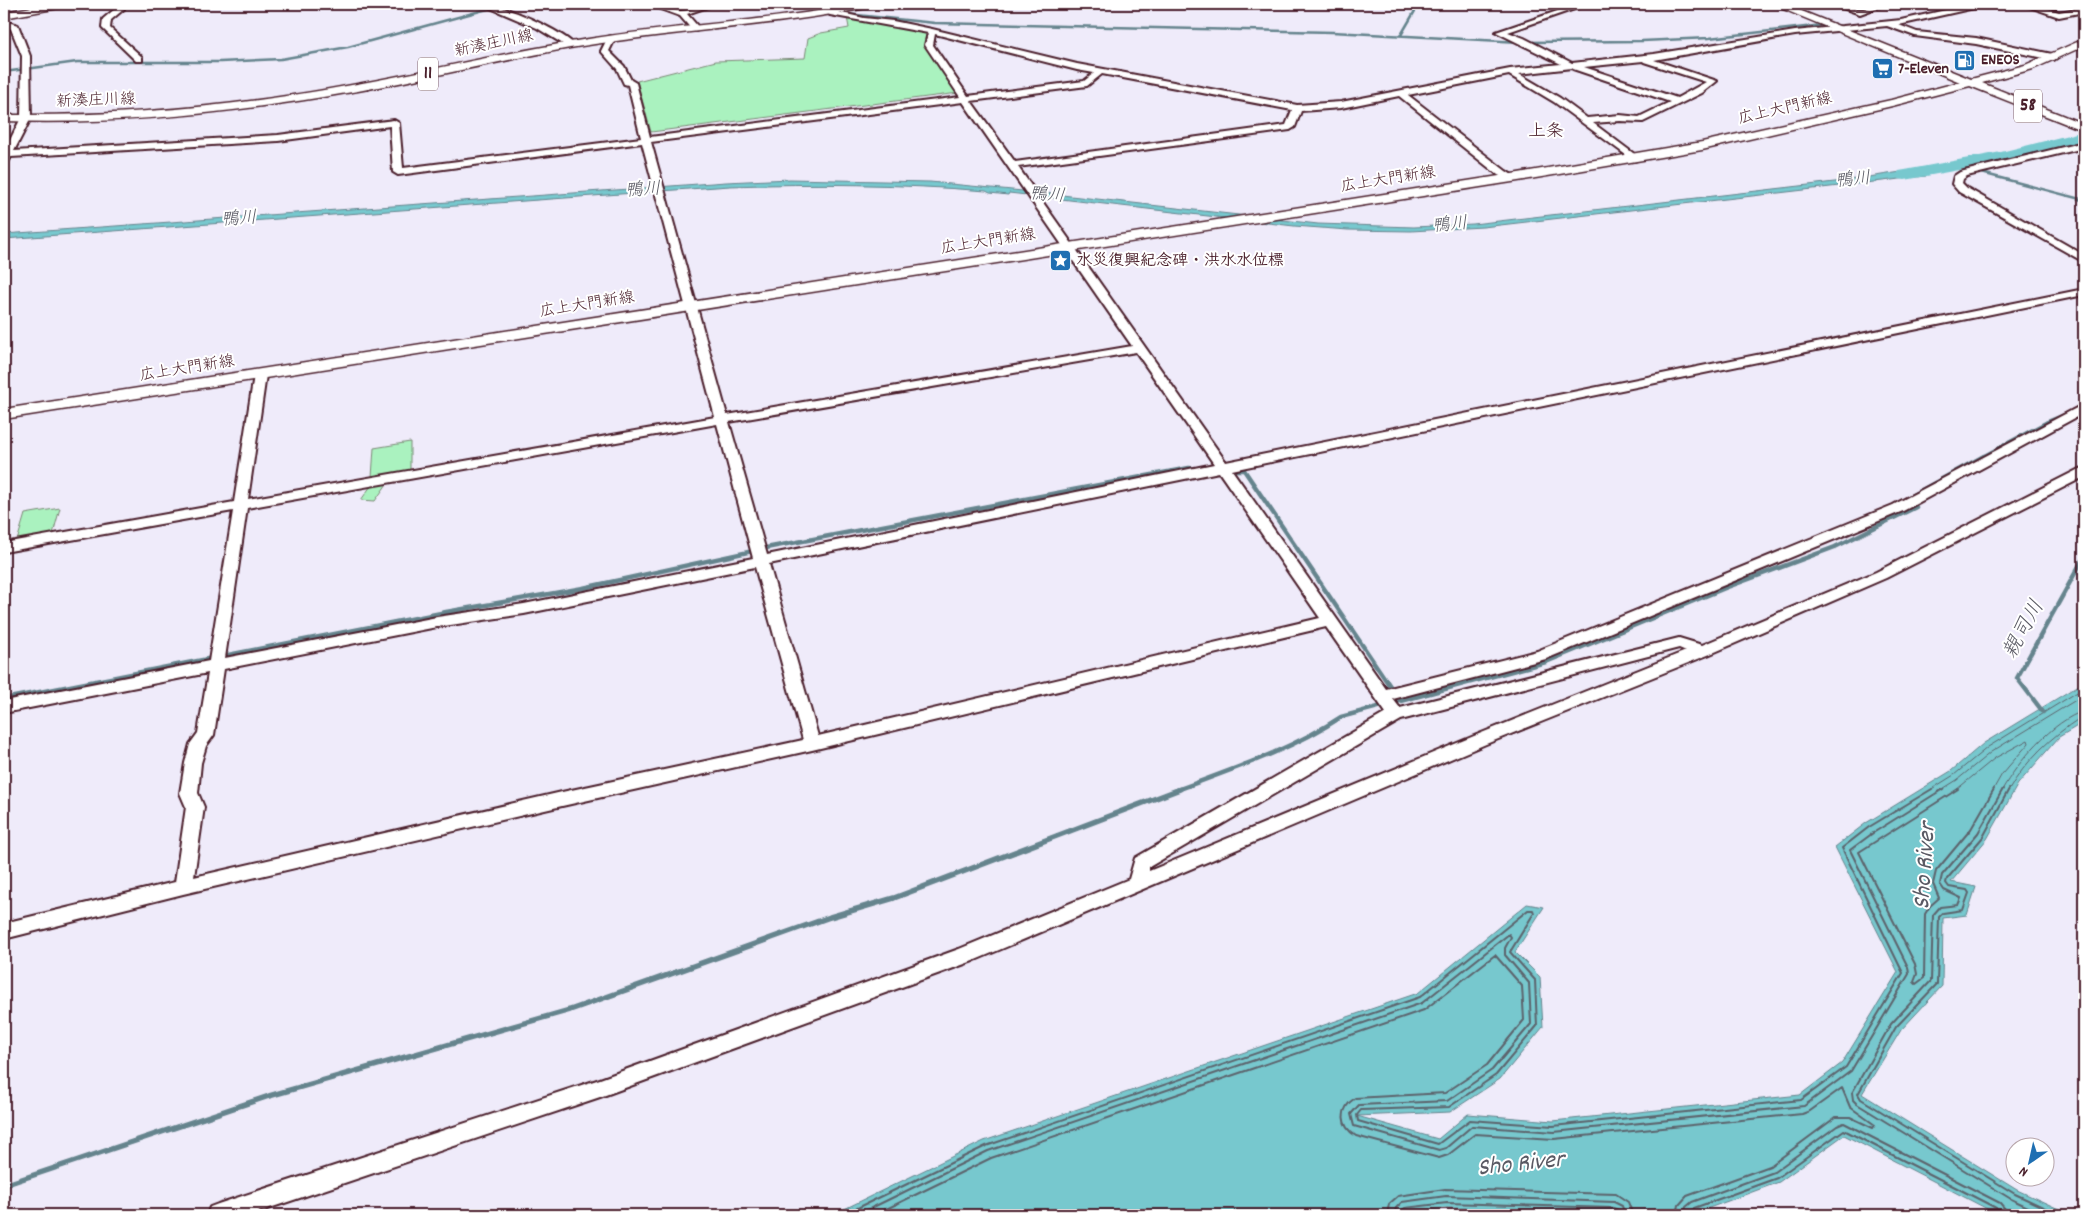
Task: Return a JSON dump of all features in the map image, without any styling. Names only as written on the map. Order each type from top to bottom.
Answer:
[{"type":"main road","points":[[4,14],[64,4]]},
{"type":"main road","name":"新湊庄川線","points":[[4,118],[94,118],[186,113],[363,86],[571,45],[830,13],[871,4]]},
{"type":"main road","name":"58","points":[[1776,4],[2084,121]]},
{"type":"main road","name":"58","points":[[1791,4],[1853,27],[2084,128]]},
{"type":"main road","name":"広上大門新線","points":[[4,414],[1512,178],[1702,146],[1978,81],[2029,67],[2082,44]]},
{"type":"street","points":[[121,4],[120,9],[107,19],[106,28],[139,59]]},
{"type":"street","points":[[485,4],[540,26],[571,45]]},
{"type":"street","points":[[651,4],[682,13],[696,29]]},
{"type":"street","points":[[682,13],[712,4]]},
{"type":"street","points":[[816,4],[830,13],[932,31],[1040,59],[1100,72],[1297,108],[1323,107],[1510,72],[1644,58],[1839,28],[1888,24],[1983,4]]},
{"type":"street","points":[[1585,4],[1500,32],[1521,40],[1570,65],[1679,102]]},
{"type":"street","points":[[1835,4],[1860,12],[1883,4]]},
{"type":"street","points":[[1946,4],[1960,9]]},
{"type":"street","points":[[2025,4],[2059,15],[2083,11]]},
{"type":"street","points":[[2064,4],[2083,11]]},
{"type":"street","points":[[4,23],[15,27],[26,56],[26,118],[5,157]]},
{"type":"street","points":[[1888,24],[1915,34],[1976,41],[2054,57]]},
{"type":"street","points":[[932,31],[929,45],[1396,715]]},
{"type":"street","points":[[611,39],[605,51],[621,68],[628,82],[632,83],[658,189],[812,744]]},
{"type":"street","points":[[1584,121],[1620,118],[1636,122],[1699,92],[1713,81],[1644,58]]},
{"type":"street","points":[[5,157],[278,138],[394,123],[398,172],[1087,83],[1100,72]]},
{"type":"street","points":[[1510,72],[1550,96],[1634,158]]},
{"type":"street","points":[[1400,93],[1502,173],[1512,178]]},
{"type":"street","points":[[1013,165],[1290,127],[1297,108]]},
{"type":"street","points":[[2084,145],[1964,174],[1958,178],[1957,184],[1964,190],[2084,259]]},
{"type":"street","points":[[4,707],[437,622],[524,609],[2084,292]]},
{"type":"street","points":[[4,547],[723,419],[1140,348]]},
{"type":"street","points":[[182,887],[195,807],[189,793],[193,763],[198,744],[206,735],[260,375]]},
{"type":"street","points":[[1382,696],[1550,651],[1898,508],[2084,408]]},
{"type":"street","points":[[218,1215],[628,1077],[966,955],[1470,744],[1703,651],[1881,575],[2084,472]]},
{"type":"street","points":[[4,931],[182,887],[562,799],[812,744],[1330,621]]},
{"type":"street","points":[[1137,884],[1142,863],[1396,715],[1679,643],[1703,651]]},
{"type":"green space","points":[[847,17],[895,22],[926,28],[926,46],[959,93],[651,132],[637,81],[716,61],[805,58],[808,38],[821,33],[849,28]]},
{"type":"green space","points":[[410,442],[410,471],[372,477],[374,448]]},
{"type":"green space","points":[[389,481],[375,501],[361,500],[373,483]]},
{"type":"green space","points":[[60,508],[53,534],[17,541],[25,514]]},
{"type":"water","points":[[1939,166],[1946,170],[1923,174],[1926,176],[1483,227],[1411,231],[1348,230],[1294,226],[1009,193],[1008,195],[990,193],[986,191],[858,185],[794,185],[730,186],[4,239],[4,234],[790,179],[930,182],[1318,224],[1414,227],[1473,224],[1843,181]]},
{"type":"water","name":"Sho River","points":[[2084,682],[2084,722],[2059,737],[2018,784],[1987,839],[1951,882],[1976,887],[1967,915],[1943,918],[1942,986],[1901,1030],[1862,1094],[2006,1183],[2006,1186],[2011,1186],[2072,1215],[1999,1215],[1844,1135],[1779,1182],[1693,1214],[1447,1208],[1387,1215],[832,1215],[984,1141],[1418,993],[1527,904],[1544,907],[1515,952],[1540,977],[1543,1027],[1500,1079],[1450,1112],[1357,1116],[1438,1139],[1468,1114],[1553,1121],[1800,1095],[1842,1063],[1898,972],[1835,847],[1866,823],[1951,771],[1984,743]]},
{"type":"waterway","points":[[4,72],[77,62],[220,62],[281,59],[348,47],[506,4]]},
{"type":"waterway","points":[[826,4],[834,7]]},
{"type":"waterway","points":[[1401,35],[1419,4]]},
{"type":"waterway","points":[[847,14],[935,23],[1332,32],[1520,42]]},
{"type":"waterway","points":[[1527,42],[1642,41],[1709,38],[1823,25]]},
{"type":"waterway","name":"鴨川","points":[[1905,175],[2001,157],[2084,136]]},
{"type":"waterway","points":[[1955,166],[2084,200],[2079,199]]},
{"type":"waterway","points":[[1981,457],[2046,422],[2068,413]]},
{"type":"waterway","points":[[1909,497],[1984,456]]},
{"type":"waterway","points":[[4,699],[446,612],[583,588],[771,547],[1189,468],[1199,469]]},
{"type":"waterway","points":[[1229,470],[1244,470],[1394,692]]},
{"type":"waterway","points":[[1177,790],[1282,749],[1341,717],[1546,662],[1725,588],[1835,547],[1916,507],[1911,503]]},
{"type":"waterway","name":"親司川","points":[[2043,712],[2017,678],[2084,557]]},
{"type":"waterway","points":[[4,1185],[269,1096],[570,1010],[830,917],[894,898],[1180,789]]},
{"type":"place","name":"ENEOS","points":[[1965,60]]},
{"type":"place","name":"7-Eleven","points":[[1882,69]]},
{"type":"place","name":"水災復興紀念碑・洪水水位標","points":[[1060,261]]},
{"type":"district","name":"上条","points":[[1546,132]]}]
